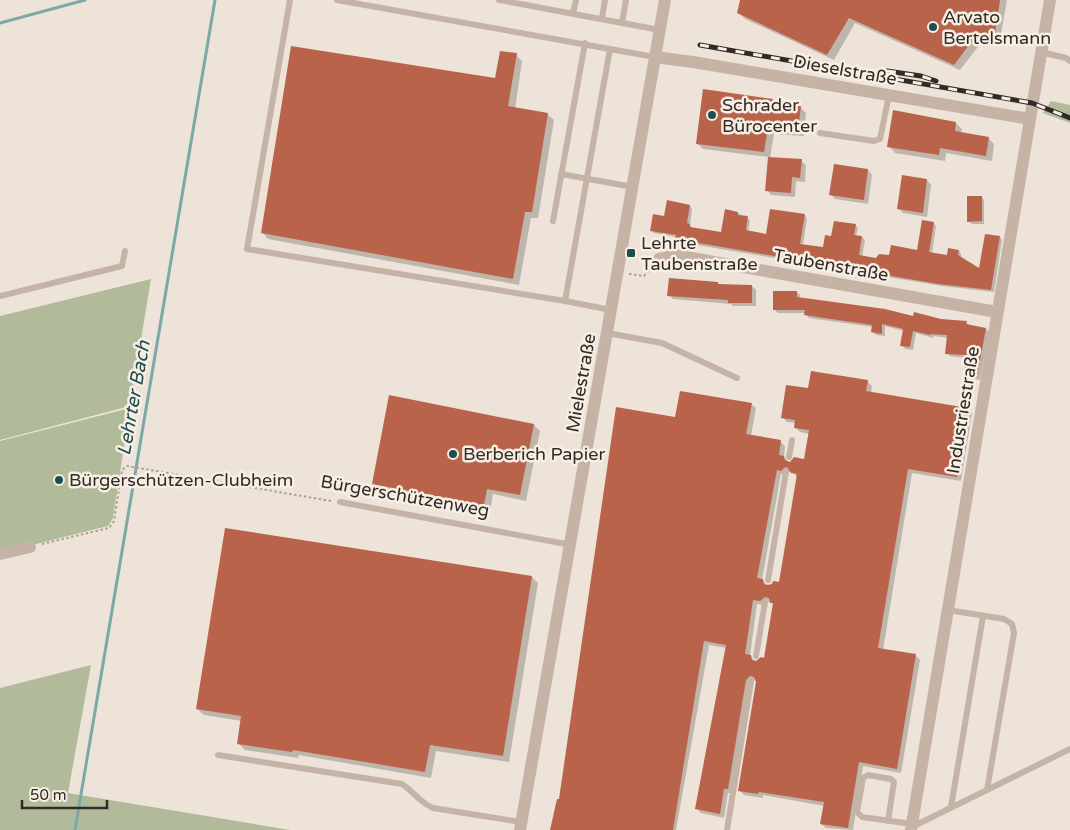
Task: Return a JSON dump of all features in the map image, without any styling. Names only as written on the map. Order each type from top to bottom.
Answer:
[{"type":"street","name":"Mielestraße","points":[[521,826],[665,0]]},
{"type":"street","name":"Industriestraße","points":[[912,827],[1050,0]]},
{"type":"street","name":"Dieselstraße","points":[[655,57],[1030,119]]},
{"type":"street","name":"Taubenstraße","points":[[659,259],[675,255],[997,312]]},
{"type":"street","points":[[0,554],[30,547]]},
{"type":"lane","points":[[290,0],[246,249],[611,310]]},
{"type":"lane","points":[[337,0],[655,57]]},
{"type":"lane","points":[[499,0],[660,30]]},
{"type":"lane","points":[[573,13],[576,0]]},
{"type":"lane","points":[[602,18],[605,0]]},
{"type":"lane","points":[[622,23],[626,0]]},
{"type":"lane","points":[[553,221],[585,43]]},
{"type":"lane","points":[[565,301],[610,49]]},
{"type":"lane","points":[[1041,52],[1066,58],[1070,61]]},
{"type":"lane","points":[[820,133],[874,141],[880,139],[890,95]]},
{"type":"lane","points":[[561,174],[633,187]]},
{"type":"lane","points":[[0,296],[122,266],[125,251]]},
{"type":"lane","points":[[608,333],[662,342],[737,378]]},
{"type":"lane","points":[[789,456],[792,440]]},
{"type":"lane","points":[[768,580],[786,472]]},
{"type":"lane","name":"Bürgerschützenweg","points":[[340,502],[571,544]]},
{"type":"lane","points":[[756,656],[765,602]]},
{"type":"lane","points":[[948,610],[1004,619],[1012,624],[1014,633],[987,790]]},
{"type":"lane","points":[[952,807],[982,616]]},
{"type":"lane","points":[[727,830],[751,681]]},
{"type":"lane","points":[[888,821],[894,782],[891,778],[868,775],[863,778],[857,812],[862,818],[888,821],[912,827],[1070,749]]},
{"type":"lane","points":[[218,755],[402,784],[422,803],[433,808],[521,826]]},
{"type":"path","points":[[618,272],[644,276],[659,259]]},
{"type":"path","name":"Bürgerschützenweg","points":[[30,547],[109,528],[114,521],[122,470],[124,467],[130,466],[340,502]]},
{"type":"green space","points":[[1051,101],[1070,105],[1070,123],[1043,113]]},
{"type":"green space","points":[[151,279],[130,406],[0,440],[0,316]]},
{"type":"green space","name":"Bürgerschützen-Clubheim","points":[[130,408],[113,518],[108,526],[0,553],[0,441]]},
{"type":"green space","points":[[91,665],[68,793],[290,830],[0,830],[0,688]]},
{"type":"building","name":"Arvato Bertelsmann","points":[[740,0],[1000,0],[994,40],[975,37],[954,65],[849,18],[827,55],[737,13]]},
{"type":"building","points":[[291,46],[495,78],[500,51],[517,53],[508,106],[548,113],[532,212],[525,212],[513,279],[261,233]]},
{"type":"building","points":[[703,89],[773,99],[772,104],[801,106],[798,131],[768,128],[764,152],[696,144]]},
{"type":"building","points":[[893,110],[956,122],[955,131],[989,137],[986,156],[940,148],[939,155],[887,147]]},
{"type":"building","points":[[768,157],[802,159],[800,178],[792,177],[791,193],[765,191]]},
{"type":"building","points":[[834,164],[868,169],[864,200],[829,195]]},
{"type":"building","points":[[902,175],[927,179],[923,213],[897,209]]},
{"type":"building","points":[[967,196],[982,196],[982,221],[967,222]]},
{"type":"building","points":[[667,200],[690,205],[687,223],[690,224],[690,227],[721,232],[725,209],[738,212],[738,215],[748,216],[746,230],[766,234],[770,209],[805,214],[800,244],[823,247],[825,235],[831,236],[834,221],[856,224],[854,235],[862,236],[859,255],[876,258],[879,254],[889,255],[891,245],[917,250],[922,220],[934,222],[929,252],[947,255],[948,248],[959,250],[958,255],[979,268],[985,234],[1000,236],[991,290],[938,284],[675,239],[676,235],[650,231],[653,214],[664,216]]},
{"type":"building","points":[[669,278],[718,282],[718,284],[752,285],[752,303],[728,303],[728,300],[667,296]]},
{"type":"building","points":[[773,291],[797,291],[797,297],[885,309],[913,316],[914,312],[941,319],[967,321],[966,324],[986,328],[977,377],[963,375],[967,355],[945,354],[947,335],[930,335],[913,331],[910,347],[900,346],[903,329],[882,324],[882,334],[871,332],[872,325],[804,315],[805,310],[773,310]]},
{"type":"building","points":[[811,371],[868,380],[866,391],[968,408],[957,477],[908,469],[878,648],[916,654],[897,769],[859,762],[848,828],[820,824],[824,802],[759,792],[758,794],[738,791],[756,682],[754,677],[750,676],[746,680],[728,789],[724,789],[720,814],[695,809],[726,645],[704,641],[673,830],[550,830],[557,799],[559,799],[616,407],[675,417],[680,391],[752,403],[746,434],[781,440],[779,455],[784,456],[785,460],[790,462],[794,457],[804,459],[809,430],[794,428],[795,420],[781,418],[786,385],[808,388]],"holes":[[[787,467],[791,473],[797,474],[779,582],[773,581],[772,584],[768,585],[764,584],[763,579],[757,578],[777,470],[781,471]],[[765,597],[769,598],[770,603],[773,603],[764,658],[761,657],[756,661],[752,660],[751,655],[745,654],[753,600],[760,601]]]},
{"type":"building","name":"Berberich Papier","points":[[389,395],[534,424],[520,495],[487,489],[484,505],[372,484]]},
{"type":"building","points":[[225,528],[532,576],[503,756],[430,745],[425,772],[293,750],[292,752],[237,744],[241,716],[196,709]]},
{"type":"waterway","points":[[0,23],[85,0]]},
{"type":"waterway","name":"Lehrter Bach","points":[[75,830],[215,0]]},
{"type":"railway","points":[[700,45],[1032,103],[1070,118]]},
{"type":"railway","points":[[887,71],[921,76],[936,81]]},
{"type":"place","name":"Arvato Bertelsmann","points":[[933,27]]},
{"type":"place","name":"Schrader Bürocenter","points":[[712,115]]},
{"type":"place","name":"Lehrte Taubenstraße","points":[[631,253]]},
{"type":"place","name":"Berberich Papier","points":[[453,454]]},
{"type":"place","name":"Bürgerschützen-Clubheim","points":[[59,480]]}]
